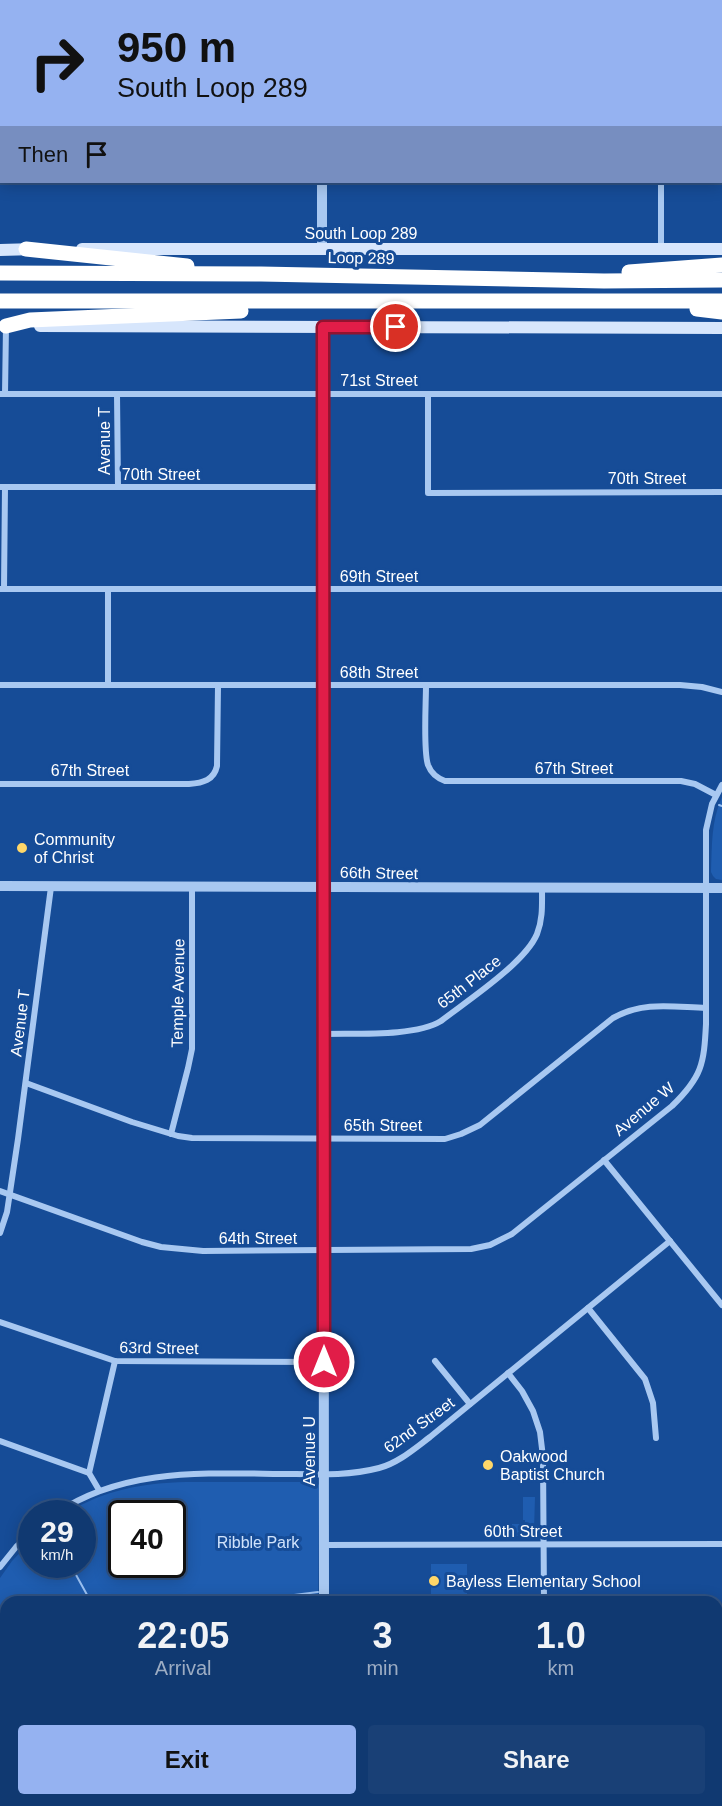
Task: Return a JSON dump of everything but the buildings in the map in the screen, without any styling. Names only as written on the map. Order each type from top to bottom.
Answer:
[{"type":"highway","points":[[26,249],[261,274]]},
{"type":"highway","points":[[604,281],[623,273],[722,265]]},
{"type":"highway","name":"Loop 289","points":[[0,273],[261,274],[604,281],[722,280]]},
{"type":"highway","points":[[0,301],[722,301]]},
{"type":"highway","points":[[3,326],[30,320],[331,308],[432,301]]},
{"type":"highway","points":[[626,301],[722,312]]},
{"type":"main road","name":"South Loop 289","points":[[0,250],[722,249]]},
{"type":"main road","points":[[3,326],[722,328]]},
{"type":"street","points":[[322,183],[322,249]]},
{"type":"street","points":[[661,183],[661,249]]},
{"type":"street","points":[[3,326],[3,394]]},
{"type":"street","name":"Avenue U","points":[[323,327],[324,1596]]},
{"type":"street","name":"71st Street","points":[[3,394],[722,393]]},
{"type":"street","name":"Avenue T","points":[[117,394],[118,487]]},
{"type":"street","name":"70th Street","points":[[428,394],[428,493],[722,492]]},
{"type":"street","points":[[2,589],[3,487]]},
{"type":"street","name":"70th Street","points":[[3,487],[323,487]]},
{"type":"street","name":"69th Street","points":[[2,589],[722,589]]},
{"type":"street","points":[[108,589],[108,685]]},
{"type":"street","name":"68th Street","points":[[0,685],[680,685],[722,692]]},
{"type":"street","name":"67th Street","points":[[426,685],[427,754],[429,766],[439,778],[453,782],[681,781],[695,784],[716,795]]},
{"type":"street","name":"67th Street","points":[[0,784],[189,784],[205,781],[216,770],[218,759],[218,686]]},
{"type":"street","name":"Avenue W","points":[[604,1160],[672,1106],[687,1091],[702,1066],[705,1052],[706,1008],[706,830],[712,804],[722,785]]},
{"type":"street","name":"66th Street","points":[[0,886],[722,888]]},
{"type":"street","name":"Temple Avenue","points":[[171,1134],[192,1049],[192,886]]},
{"type":"street","name":"Avenue T","points":[[0,1233],[7,1212],[51,887]]},
{"type":"street","name":"65th Place","points":[[323,1034],[404,1032],[441,1021],[515,963],[528,949],[537,935],[541,918],[542,888]]},
{"type":"street","name":"65th Street","points":[[26,1083],[132,1122],[192,1138],[446,1139],[480,1125],[613,1018],[637,1008],[706,1008]]},
{"type":"street","points":[[604,1160],[722,1305]]},
{"type":"street","name":"64th Street","points":[[0,1191],[161,1247],[202,1251],[471,1249],[490,1245],[512,1234],[604,1160]]},
{"type":"street","name":"62nd Street","points":[[99,1490],[126,1482],[163,1476],[354,1473],[401,1459],[670,1241]]},
{"type":"street","points":[[588,1308],[645,1379],[653,1403],[656,1438]]},
{"type":"street","name":"63rd Street","points":[[0,1322],[115,1361],[324,1362]]},
{"type":"street","points":[[89,1473],[115,1361]]},
{"type":"street","points":[[435,1361],[470,1404]]},
{"type":"street","points":[[508,1373],[528,1401],[540,1432],[543,1457],[544,1596]]},
{"type":"street","points":[[0,1441],[89,1473],[99,1490],[79,1500]]},
{"type":"street","name":"60th Street","points":[[324,1545],[722,1544]]},
{"type":"street","points":[[1,1565],[18,1547]]},
{"type":"green space","points":[[722,797],[722,880],[716,879],[711,872],[714,824]]},
{"type":"green space","name":"Ribble Park","points":[[186,1482],[315,1482],[319,1485],[318,1596],[0,1596],[0,1578],[18,1555],[18,1578],[96,1578],[96,1500],[93,1500],[124,1489]]},
{"type":"green space","points":[[523,1497],[535,1497],[534,1531],[530,1536],[512,1536],[512,1524],[525,1524]]},
{"type":"green space","points":[[431,1564],[467,1564],[467,1596],[431,1596]]},
{"type":"waterway","points":[[78,1578],[88,1596]]},
{"type":"waterway","points":[[286,1596],[318,1592]]},
{"type":"place","name":"Community of Christ","points":[[22,848]]},
{"type":"place","name":"Oakwood Baptist Church","points":[[488,1465]]},
{"type":"place","name":"Bayless Elementary School","points":[[434,1581]]},
{"type":"route","points":[[324,1362],[323,327],[396,327]]}]
